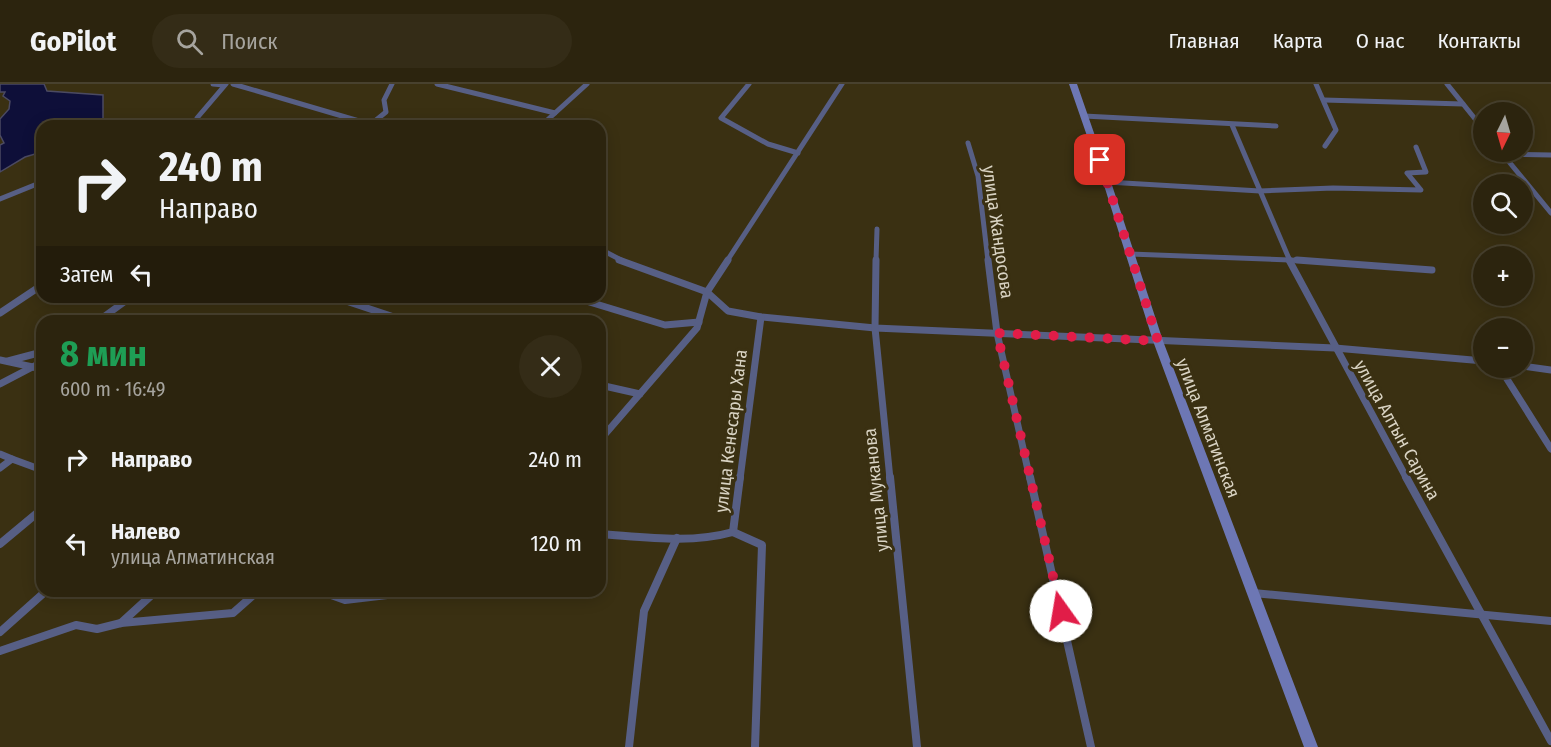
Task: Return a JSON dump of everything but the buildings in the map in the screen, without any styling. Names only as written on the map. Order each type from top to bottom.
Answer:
[{"type":"street","points":[[213,84],[225,85]]},
{"type":"street","points":[[233,84],[352,120]]},
{"type":"street","points":[[377,120],[386,112],[384,100],[392,84]]},
{"type":"street","points":[[437,84],[555,113]]},
{"type":"street","points":[[547,120],[587,84]]},
{"type":"street","points":[[749,84],[721,118],[758,139],[798,153]]},
{"type":"street","points":[[606,433],[697,328],[707,292],[842,84]]},
{"type":"street","name":"улица Алматинская","points":[[1073,84],[1158,341],[1311,747]]},
{"type":"street","points":[[1316,84],[1336,130],[1325,146]]},
{"type":"street","points":[[1447,84],[1473,116]]},
{"type":"street","points":[[197,120],[225,85]]},
{"type":"street","points":[[1324,100],[1463,104]]},
{"type":"street","points":[[1084,116],[1276,126]]},
{"type":"street","name":"улица Алтын Сарина","points":[[1232,124],[1289,259],[1335,348],[1551,741]]},
{"type":"street","name":"улица Жандосова","points":[[968,143],[978,176],[997,333],[1091,747]]},
{"type":"street","points":[[1107,182],[1260,191],[1334,188],[1421,190],[1407,173],[1426,172],[1416,147]]},
{"type":"street","points":[[1533,154],[1551,155]]},
{"type":"street","points":[[1510,162],[1551,213]]},
{"type":"street","points":[[0,199],[36,184]]},
{"type":"street","name":"улица Муканова","points":[[877,229],[875,328],[917,747]]},
{"type":"street","points":[[606,252],[620,260],[707,292],[728,310],[761,317],[875,328],[1335,348],[1473,360]]},
{"type":"street","points":[[1130,254],[1289,259],[1432,270]]},
{"type":"street","points":[[0,313],[36,289]]},
{"type":"street","points":[[106,315],[123,303]]},
{"type":"street","points":[[352,303],[388,315]]},
{"type":"street","points":[[593,303],[665,325],[699,322]]},
{"type":"street","name":"улица Кенесары Хана","points":[[755,747],[762,545],[733,532],[761,317]]},
{"type":"street","points":[[3,361],[36,353]]},
{"type":"street","points":[[3,361],[36,368]]},
{"type":"street","points":[[1533,368],[1551,370]]},
{"type":"street","points":[[0,384],[36,369]]},
{"type":"street","points":[[1506,378],[1551,449]]},
{"type":"street","points":[[606,386],[640,394]]},
{"type":"street","points":[[0,454],[36,468]]},
{"type":"street","points":[[0,468],[12,459]]},
{"type":"street","points":[[0,544],[36,514]]},
{"type":"street","points":[[606,534],[677,538],[724,535],[733,532]]},
{"type":"street","points":[[629,747],[644,611],[677,538]]},
{"type":"street","points":[[1253,593],[1551,621]]},
{"type":"street","points":[[0,632],[39,597]]},
{"type":"street","points":[[121,623],[149,597]]},
{"type":"street","points":[[0,651],[76,625],[98,629],[121,623],[233,613],[251,597]]},
{"type":"street","points":[[337,597],[345,600],[370,597]]},
{"type":"shaded area","points":[[0,84],[44,84],[47,91],[103,95],[103,120],[36,120],[36,154],[25,157],[0,172],[0,145],[4,143],[0,135],[0,119],[9,109],[10,101],[3,96],[5,92],[0,92]]},
{"type":"route","points":[[1061,611],[997,333],[1158,341],[1100,160]]}]
